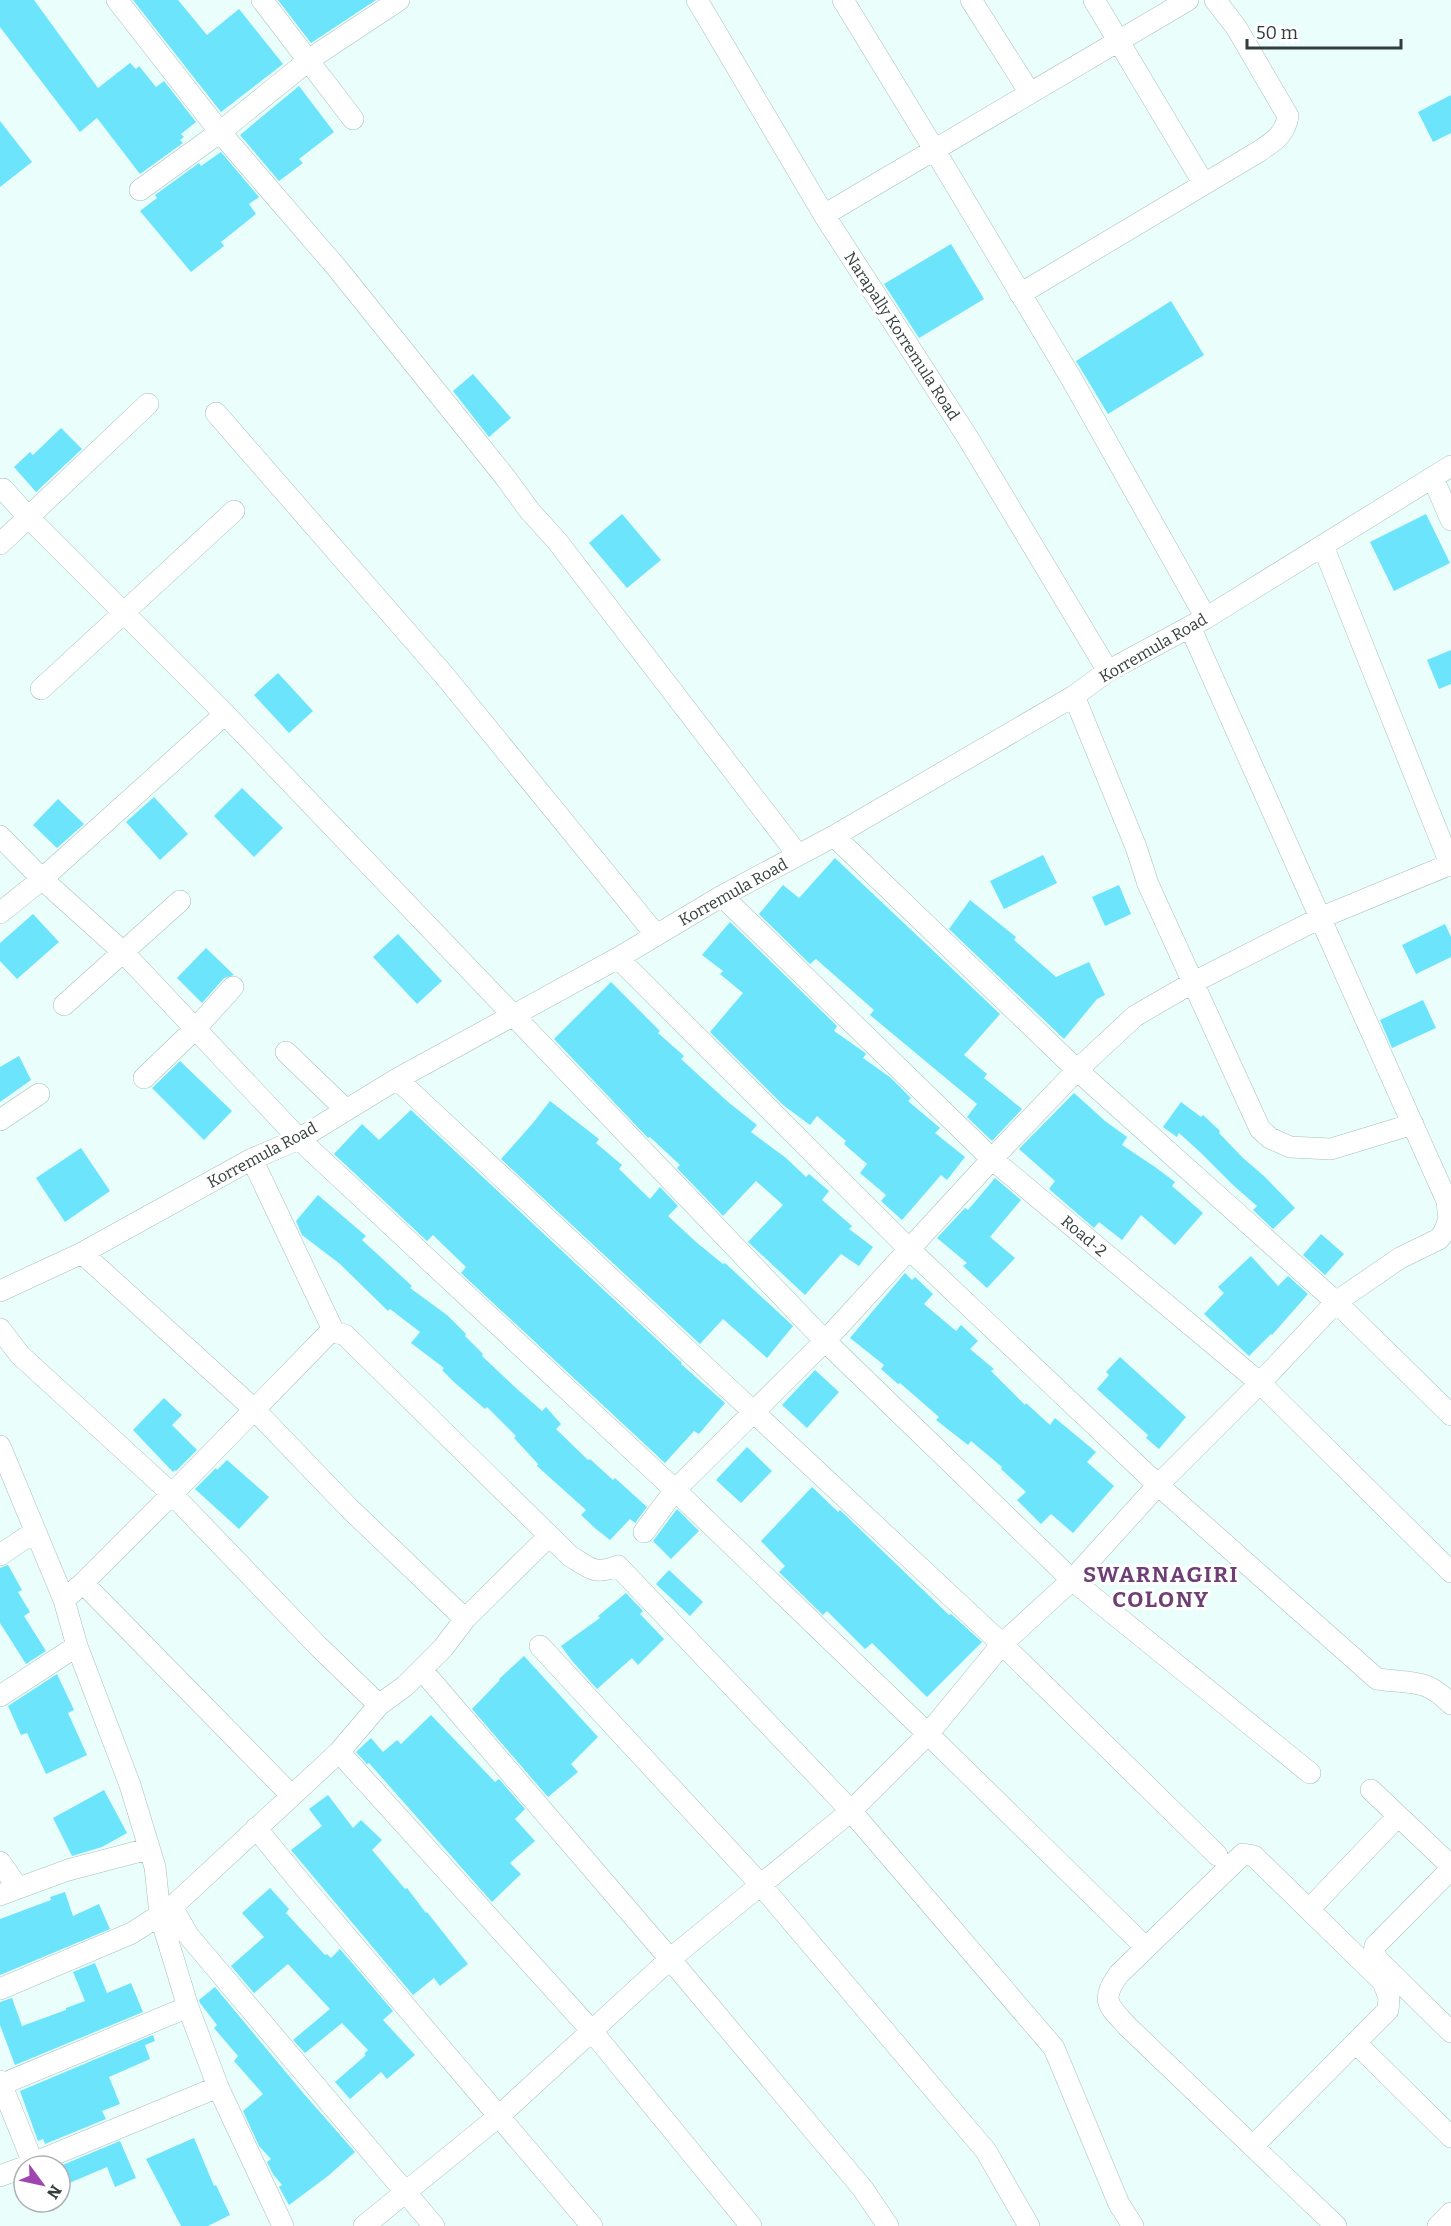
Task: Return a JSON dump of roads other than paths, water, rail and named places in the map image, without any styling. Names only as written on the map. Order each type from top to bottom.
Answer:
[{"type":"street","points":[[117,0],[220,132],[337,268],[505,477],[798,855]]},
{"type":"street","points":[[262,0],[353,119]]},
{"type":"street","points":[[140,190],[220,132],[308,61],[399,0]]},
{"type":"street","name":"Narapally Korremula Road","points":[[697,0],[824,215],[968,438],[1108,671]]},
{"type":"street","points":[[364,2226],[499,2116],[670,1959],[851,1811],[928,1734],[1002,1644],[1072,1580],[1158,1485],[1260,1383],[1336,1302],[1400,1258],[1439,1239],[1448,1229],[1448,1201],[1320,918],[1198,623],[1071,378],[843,0]]},
{"type":"street","points":[[970,0],[1030,93]]},
{"type":"street","points":[[1094,0],[1204,184]]},
{"type":"street","points":[[824,215],[1188,0]]},
{"type":"street","points":[[1020,294],[1277,139],[1286,128],[1288,116],[1236,27],[1215,0]]},
{"type":"street","points":[[0,544],[148,404]]},
{"type":"street","points":[[216,413],[444,675],[656,935]]},
{"type":"street","name":"Korremula Road","points":[[0,1291],[82,1253],[252,1159],[299,1139],[397,1079],[618,958],[722,896],[834,836],[1074,696],[1108,671],[1198,623],[1451,466]]},
{"type":"street","points":[[1433,478],[1451,520]]},
{"type":"street","points":[[3,489],[29,518],[225,714],[825,1341],[1072,1580],[1310,1773]]},
{"type":"street","points":[[41,689],[234,511]]},
{"type":"street","points":[[644,1532],[675,1490],[825,1341],[1077,1070],[1135,1016],[1192,983],[1320,918],[1451,865],[1323,546]]},
{"type":"street","points":[[1074,696],[1136,847],[1148,884],[1260,1129],[1270,1138],[1290,1147],[1331,1149],[1413,1124]]},
{"type":"street","points":[[0,913],[42,879],[225,714]]},
{"type":"street","points":[[0,836],[42,879],[123,952],[299,1139],[675,1490],[1137,1939]]},
{"type":"street","points":[[834,836],[1077,1070],[1336,1302],[1451,1415]]},
{"type":"street","name":"Road-2","points":[[722,896],[992,1159],[1260,1383],[1451,1572]]},
{"type":"street","points":[[64,1005],[180,901]]},
{"type":"street","points":[[618,958],[909,1250],[1158,1485],[1377,1678],[1422,1683],[1438,1691],[1451,1704]]},
{"type":"street","points":[[144,1078],[196,1028],[233,987]]},
{"type":"street","points":[[286,1053],[345,1109]]},
{"type":"street","points":[[397,1079],[1002,1644],[1217,1855]]},
{"type":"street","points":[[0,1120],[39,1094]]},
{"type":"street","points":[[252,1159],[334,1332]]},
{"type":"street","points":[[82,1253],[254,1409],[349,1508],[465,1619]]},
{"type":"street","points":[[0,1329],[20,1355],[172,1494],[318,1646],[379,1705]]},
{"type":"street","points":[[64,1600],[172,1494],[329,1333],[345,1335],[570,1556],[592,1569],[603,1572],[618,1566],[851,1811],[1054,2048],[1119,2204],[1133,2226]]},
{"type":"street","points":[[0,1446],[64,1600],[77,1646],[130,1785],[155,1867],[188,2007],[218,2087],[283,2226]]},
{"type":"street","points":[[0,1554],[34,1532]]},
{"type":"street","points":[[0,1989],[132,1933],[166,1911],[339,1752],[379,1705],[422,1670],[443,1648],[465,1619],[549,1536]]},
{"type":"street","points":[[83,1583],[291,1795]]},
{"type":"street","points":[[0,1696],[77,1646]]},
{"type":"street","points":[[540,1646],[761,1885],[986,2151],[1029,2226]]},
{"type":"street","points":[[422,1670],[863,2188],[888,2226]]},
{"type":"street","points":[[339,1752],[591,2030],[751,2226]]},
{"type":"street","points":[[1371,1791],[1451,1868],[1379,1942],[1374,1953],[1378,1960],[1451,2032]]},
{"type":"street","points":[[1316,1902],[1398,1816]]},
{"type":"street","points":[[256,1828],[592,2226]]},
{"type":"street","points":[[0,1862],[9,1892],[68,1870],[148,1849]]},
{"type":"street","points":[[1253,2146],[1388,2010],[1389,1998],[1383,1982],[1375,1974],[1254,1856],[1243,1854],[1119,1974],[1108,1989],[1109,2006],[1128,2027],[1336,2226]]},
{"type":"street","points":[[166,1911],[434,2226]]},
{"type":"street","points":[[24,2154],[0,2084],[188,2007]]},
{"type":"street","points":[[1361,2048],[1451,2137]]},
{"type":"street","points":[[55,2154],[218,2087]]},
{"type":"street","points":[[1438,2226],[1451,2213]]},
{"type":"district","name":"SWARNAGIRI COLONY","points":[[1161,1586]]}]
